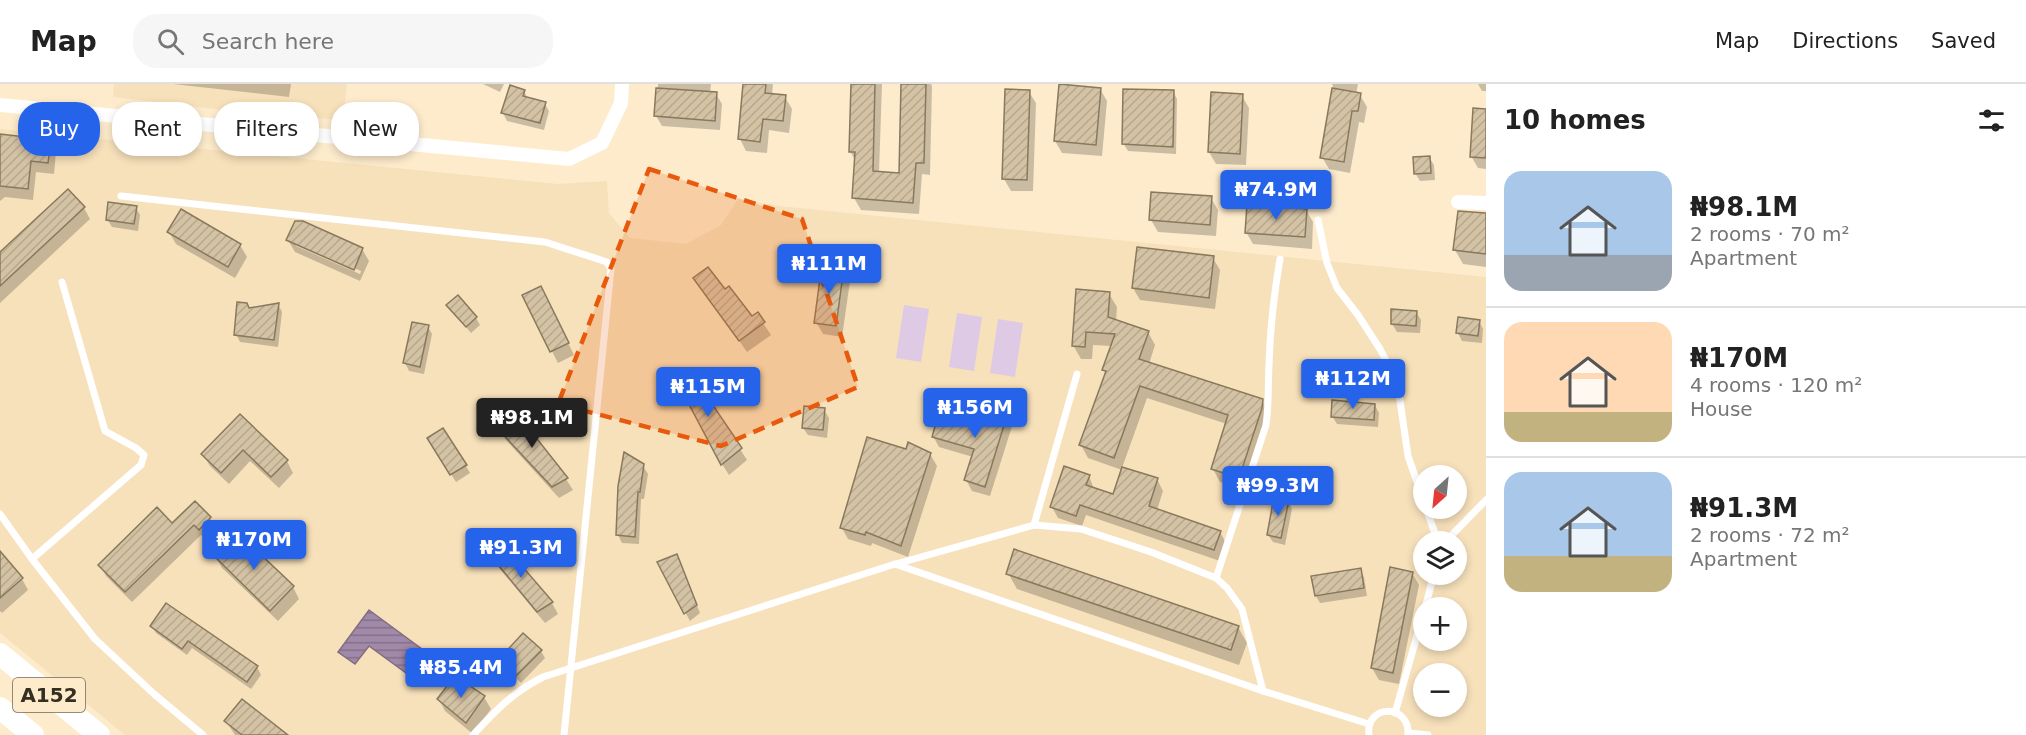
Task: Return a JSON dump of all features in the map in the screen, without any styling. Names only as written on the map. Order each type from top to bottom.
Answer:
[{"type":"main road","name":"A152","points":[[0,654],[99,735]]},
{"type":"main road","name":"A152","points":[[0,708],[33,735]]},
{"type":"street","points":[[0,105],[569,159],[602,143],[621,103],[622,84]]},
{"type":"street","points":[[1458,202],[1486,203]]},
{"type":"lane","points":[[121,196],[545,242],[608,262],[610,269],[564,735]]},
{"type":"lane","points":[[1318,220],[1328,263],[1337,288],[1364,323],[1393,374],[1400,401],[1408,456],[1413,470]]},
{"type":"lane","points":[[1216,578],[1266,425],[1274,295],[1280,259]]},
{"type":"lane","points":[[32,559],[141,465],[144,455],[105,431],[62,282]]},
{"type":"lane","points":[[1034,525],[1077,374]]},
{"type":"lane","points":[[1456,531],[1486,500]]},
{"type":"lane","points":[[0,514],[95,639],[154,694],[203,735]]},
{"type":"lane","points":[[472,735],[506,700],[523,687],[543,677],[895,564],[1034,525],[1081,529],[1150,552],[1216,578],[1227,588],[1242,609],[1263,691]]},
{"type":"lane","points":[[895,564],[1263,691],[1369,724]]},
{"type":"lane","points":[[1395,713],[1413,648]]},
{"type":"lane","points":[[1369,735],[1369,724],[1377,714],[1383,712],[1395,713],[1405,721],[1408,734],[1428,735]]},
{"type":"highlighted area","points":[[649,169],[802,219],[858,387],[721,446],[558,404]]},
{"type":"shaded area","points":[[114,84],[347,84],[345,102],[331,102],[331,119],[319,118],[319,102],[214,102],[214,109],[202,107],[202,102],[156,102],[113,97]]},
{"type":"shaded area","points":[[0,129],[18,131],[18,156],[100,156],[100,139],[112,140],[112,156],[202,156],[202,149],[214,150],[214,156],[274,156],[558,184],[607,181],[609,213],[630,238],[686,244],[721,225],[738,199],[779,206],[1486,277],[1486,735],[125,735],[0,633]]},
{"type":"shaded area","points":[[904,305],[929,309],[921,362],[896,358]]},
{"type":"shaded area","points":[[957,313],[982,317],[974,371],[949,367]]},
{"type":"shaded area","points":[[998,319],[1023,323],[1015,377],[990,373]]},
{"type":"shaded area","points":[[369,610],[434,658],[417,681],[369,646],[355,664],[338,652]]},
{"type":"building","points":[[743,84],[766,84],[765,93],[786,95],[783,121],[763,119],[760,142],[738,139]]},
{"type":"building","points":[[851,84],[875,84],[873,171],[899,173],[901,84],[926,84],[924,163],[916,163],[913,203],[852,198],[855,152],[849,152]]},
{"type":"building","points":[[1059,84],[1101,88],[1096,145],[1054,141]]},
{"type":"building","points":[[510,85],[525,90],[523,96],[546,102],[540,123],[501,113]]},
{"type":"building","points":[[656,88],[717,92],[715,121],[654,116]]},
{"type":"building","points":[[1332,88],[1361,93],[1358,111],[1352,111],[1344,162],[1320,158]]},
{"type":"building","points":[[1005,89],[1030,90],[1027,180],[1002,179]]},
{"type":"building","points":[[1123,89],[1174,90],[1173,147],[1122,144]]},
{"type":"building","points":[[1211,92],[1243,94],[1240,154],[1208,152]]},
{"type":"building","points":[[1473,108],[1486,109],[1486,158],[1470,157]]},
{"type":"building","points":[[0,134],[18,136],[18,156],[49,156],[48,163],[31,161],[28,189],[0,186]]},
{"type":"building","points":[[1430,156],[1431,173],[1414,174],[1413,157]]},
{"type":"building","points":[[68,189],[85,207],[0,286],[0,252]]},
{"type":"building","points":[[1151,192],[1212,196],[1210,225],[1149,220]]},
{"type":"building","points":[[108,202],[137,206],[134,224],[106,220]]},
{"type":"building","points":[[1247,204],[1307,209],[1305,237],[1245,233]]},
{"type":"building","points":[[181,209],[241,244],[228,267],[167,232]]},
{"type":"building","points":[[1458,211],[1486,213],[1486,254],[1453,250]]},
{"type":"building","points":[[295,221],[303,221],[363,248],[354,270],[286,240]]},
{"type":"building","points":[[1137,247],[1214,256],[1209,298],[1132,288]]},
{"type":"building","points":[[822,264],[844,267],[836,326],[814,323]]},
{"type":"building","points":[[708,267],[725,289],[729,286],[752,316],[758,312],[765,322],[739,341],[693,278]]},
{"type":"building","points":[[541,286],[569,343],[550,352],[522,295]]},
{"type":"building","points":[[1076,289],[1110,292],[1108,317],[1149,331],[1139,359],[1263,399],[1239,478],[1211,469],[1228,415],[1140,386],[1114,458],[1079,445],[1106,371],[1102,370],[1115,334],[1086,332],[1085,347],[1072,346]]},
{"type":"building","points":[[458,295],[477,317],[466,327],[446,305]]},
{"type":"building","points":[[237,302],[247,303],[249,308],[279,303],[274,340],[234,335]]},
{"type":"building","points":[[1391,309],[1417,311],[1416,326],[1391,324]]},
{"type":"building","points":[[1458,317],[1480,320],[1478,336],[1456,333]]},
{"type":"building","points":[[412,322],[429,325],[420,367],[403,363]]},
{"type":"building","points":[[689,370],[742,448],[721,465],[672,372]]},
{"type":"building","points":[[1332,400],[1375,404],[1374,420],[1331,417]]},
{"type":"building","points":[[989,402],[1009,409],[985,487],[964,480],[974,449],[932,437],[939,412],[963,419],[964,415],[983,421]]},
{"type":"building","points":[[804,406],[825,408],[823,430],[802,428]]},
{"type":"building","points":[[515,411],[568,478],[552,487],[497,428]]},
{"type":"building","points":[[240,414],[288,460],[271,477],[243,450],[221,473],[201,454]]},
{"type":"building","points":[[443,428],[467,465],[450,475],[427,438]]},
{"type":"building","points":[[867,437],[906,449],[908,442],[931,453],[901,546],[866,532],[865,535],[840,528]]},
{"type":"building","points":[[624,452],[644,464],[640,492],[638,492],[635,537],[616,535],[618,486]]},
{"type":"building","points":[[1064,466],[1090,475],[1086,485],[1113,494],[1122,467],[1158,478],[1149,506],[1221,531],[1214,550],[1080,505],[1076,516],[1050,507]]},
{"type":"building","points":[[1274,497],[1289,500],[1281,538],[1267,535]]},
{"type":"building","points":[[195,501],[211,517],[199,530],[194,525],[125,592],[98,565],[157,507],[172,523]]},
{"type":"building","points":[[237,532],[294,586],[270,611],[214,556]]},
{"type":"building","points":[[503,544],[553,602],[537,612],[490,555]]},
{"type":"building","points":[[1014,549],[1239,626],[1231,650],[1006,574]]},
{"type":"building","points":[[0,551],[23,578],[0,598]]},
{"type":"building","points":[[677,554],[697,605],[684,614],[657,562]]},
{"type":"building","points":[[1390,567],[1413,572],[1393,673],[1371,668]]},
{"type":"building","points":[[1361,568],[1364,588],[1315,596],[1311,576]]},
{"type":"building","points":[[166,603],[258,666],[247,682],[188,641],[182,649],[150,626]]},
{"type":"building","points":[[523,633],[542,650],[516,676],[499,659]]},
{"type":"building","points":[[455,676],[485,696],[466,723],[437,699]]},
{"type":"building","points":[[242,699],[288,735],[242,735],[224,721]]}]
